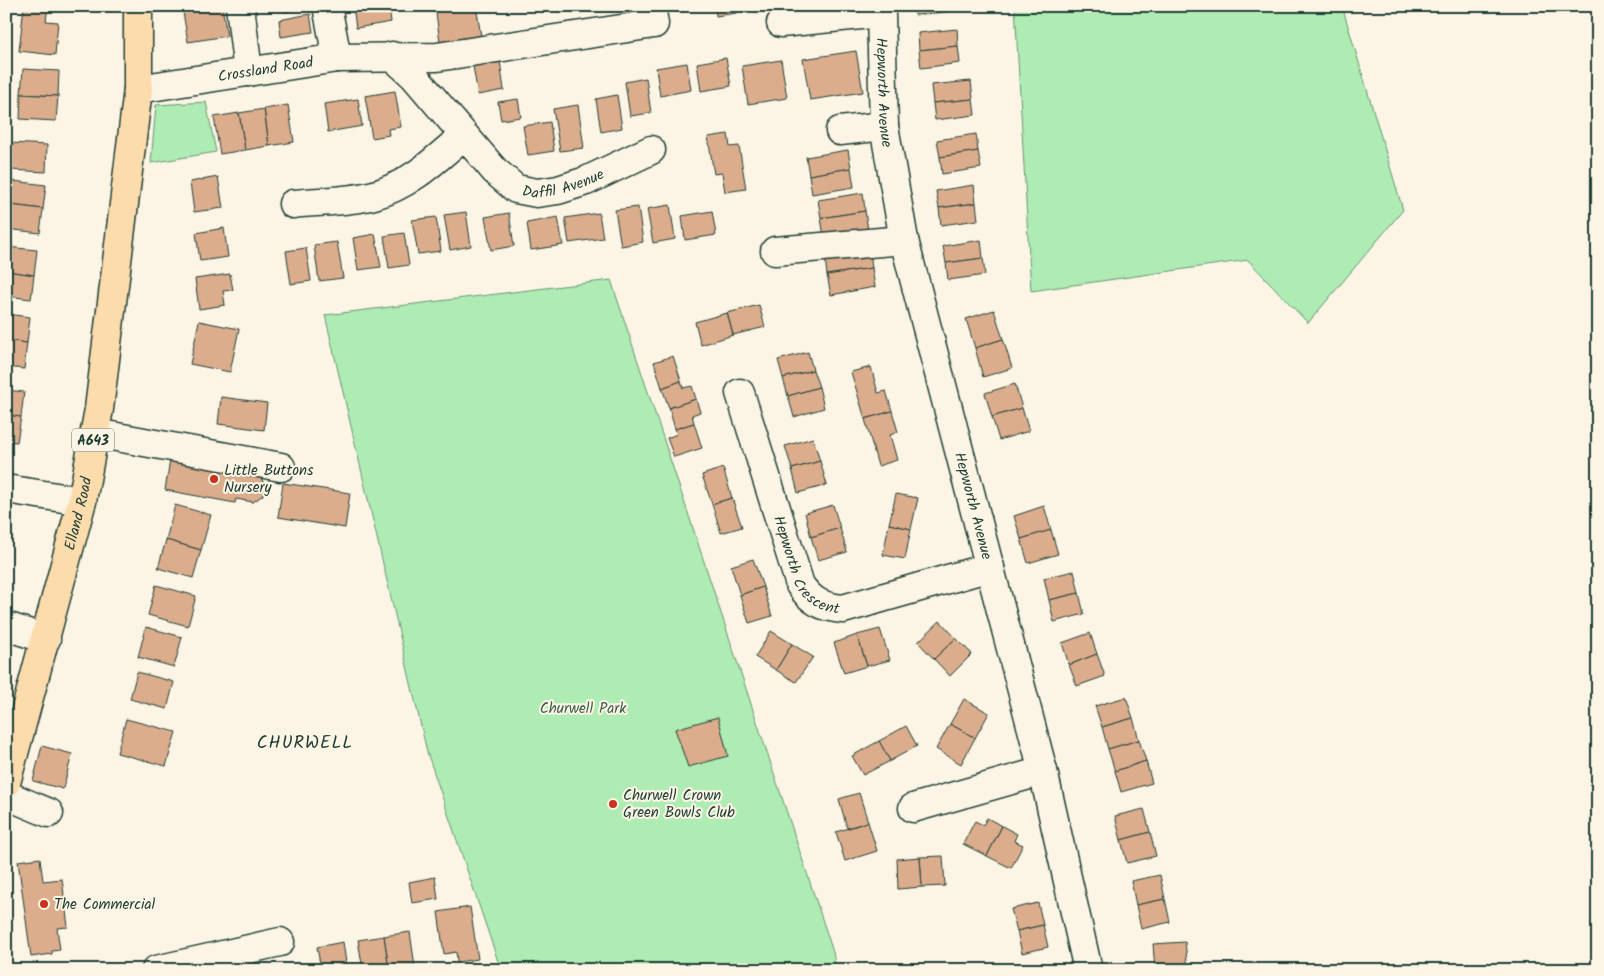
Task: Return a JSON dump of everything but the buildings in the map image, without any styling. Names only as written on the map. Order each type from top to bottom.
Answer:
[{"type":"main road","name":"A643","points":[[138,6],[138,89]]},
{"type":"main road","name":"Elland Road","points":[[6,783],[82,501],[95,433],[138,89]]},
{"type":"street","points":[[240,6],[248,72]]},
{"type":"street","points":[[327,6],[337,58]]},
{"type":"street","name":"Crossland Road","points":[[138,89],[337,58],[437,56],[654,24],[651,6]]},
{"type":"street","name":"Hepworth Avenue","points":[[781,23],[881,13],[884,126],[904,240],[1043,771],[1088,970]]},
{"type":"street","name":"Daffil Avenue","points":[[392,56],[413,75],[463,136],[495,171],[516,189],[537,193],[558,190],[586,181],[651,150]]},
{"type":"street","points":[[840,131],[884,126]]},
{"type":"street","points":[[293,204],[373,195],[390,189],[417,175],[463,136]]},
{"type":"street","points":[[775,251],[904,240]]},
{"type":"street","name":"Hepworth Crescent","points":[[740,393],[800,585],[810,598],[823,607],[842,609],[990,566]]},
{"type":"street","points":[[95,433],[281,467]]},
{"type":"street","points":[[6,489],[82,501]]},
{"type":"street","points":[[6,626],[46,639]]},
{"type":"street","points":[[913,808],[1043,771]]},
{"type":"street","points":[[6,795],[49,813]]},
{"type":"street","points":[[156,970],[280,942]]},
{"type":"green space","points":[[1015,6],[1342,6],[1403,210],[1308,323],[1248,260],[1031,291]]},
{"type":"green space","points":[[206,102],[216,152],[151,163],[156,105]]},
{"type":"green space","name":"Churwell Park","points":[[611,280],[833,952],[836,970],[501,970],[427,752],[325,315]]},
{"type":"place","name":"Little Buttons Nursery","points":[[214,479]]},
{"type":"place","name":"Churwell Crown Green Bowls Club","points":[[613,804]]},
{"type":"place","name":"The Commercial","points":[[44,904]]},
{"type":"district","name":"CHURWELL","points":[[305,742]]}]
